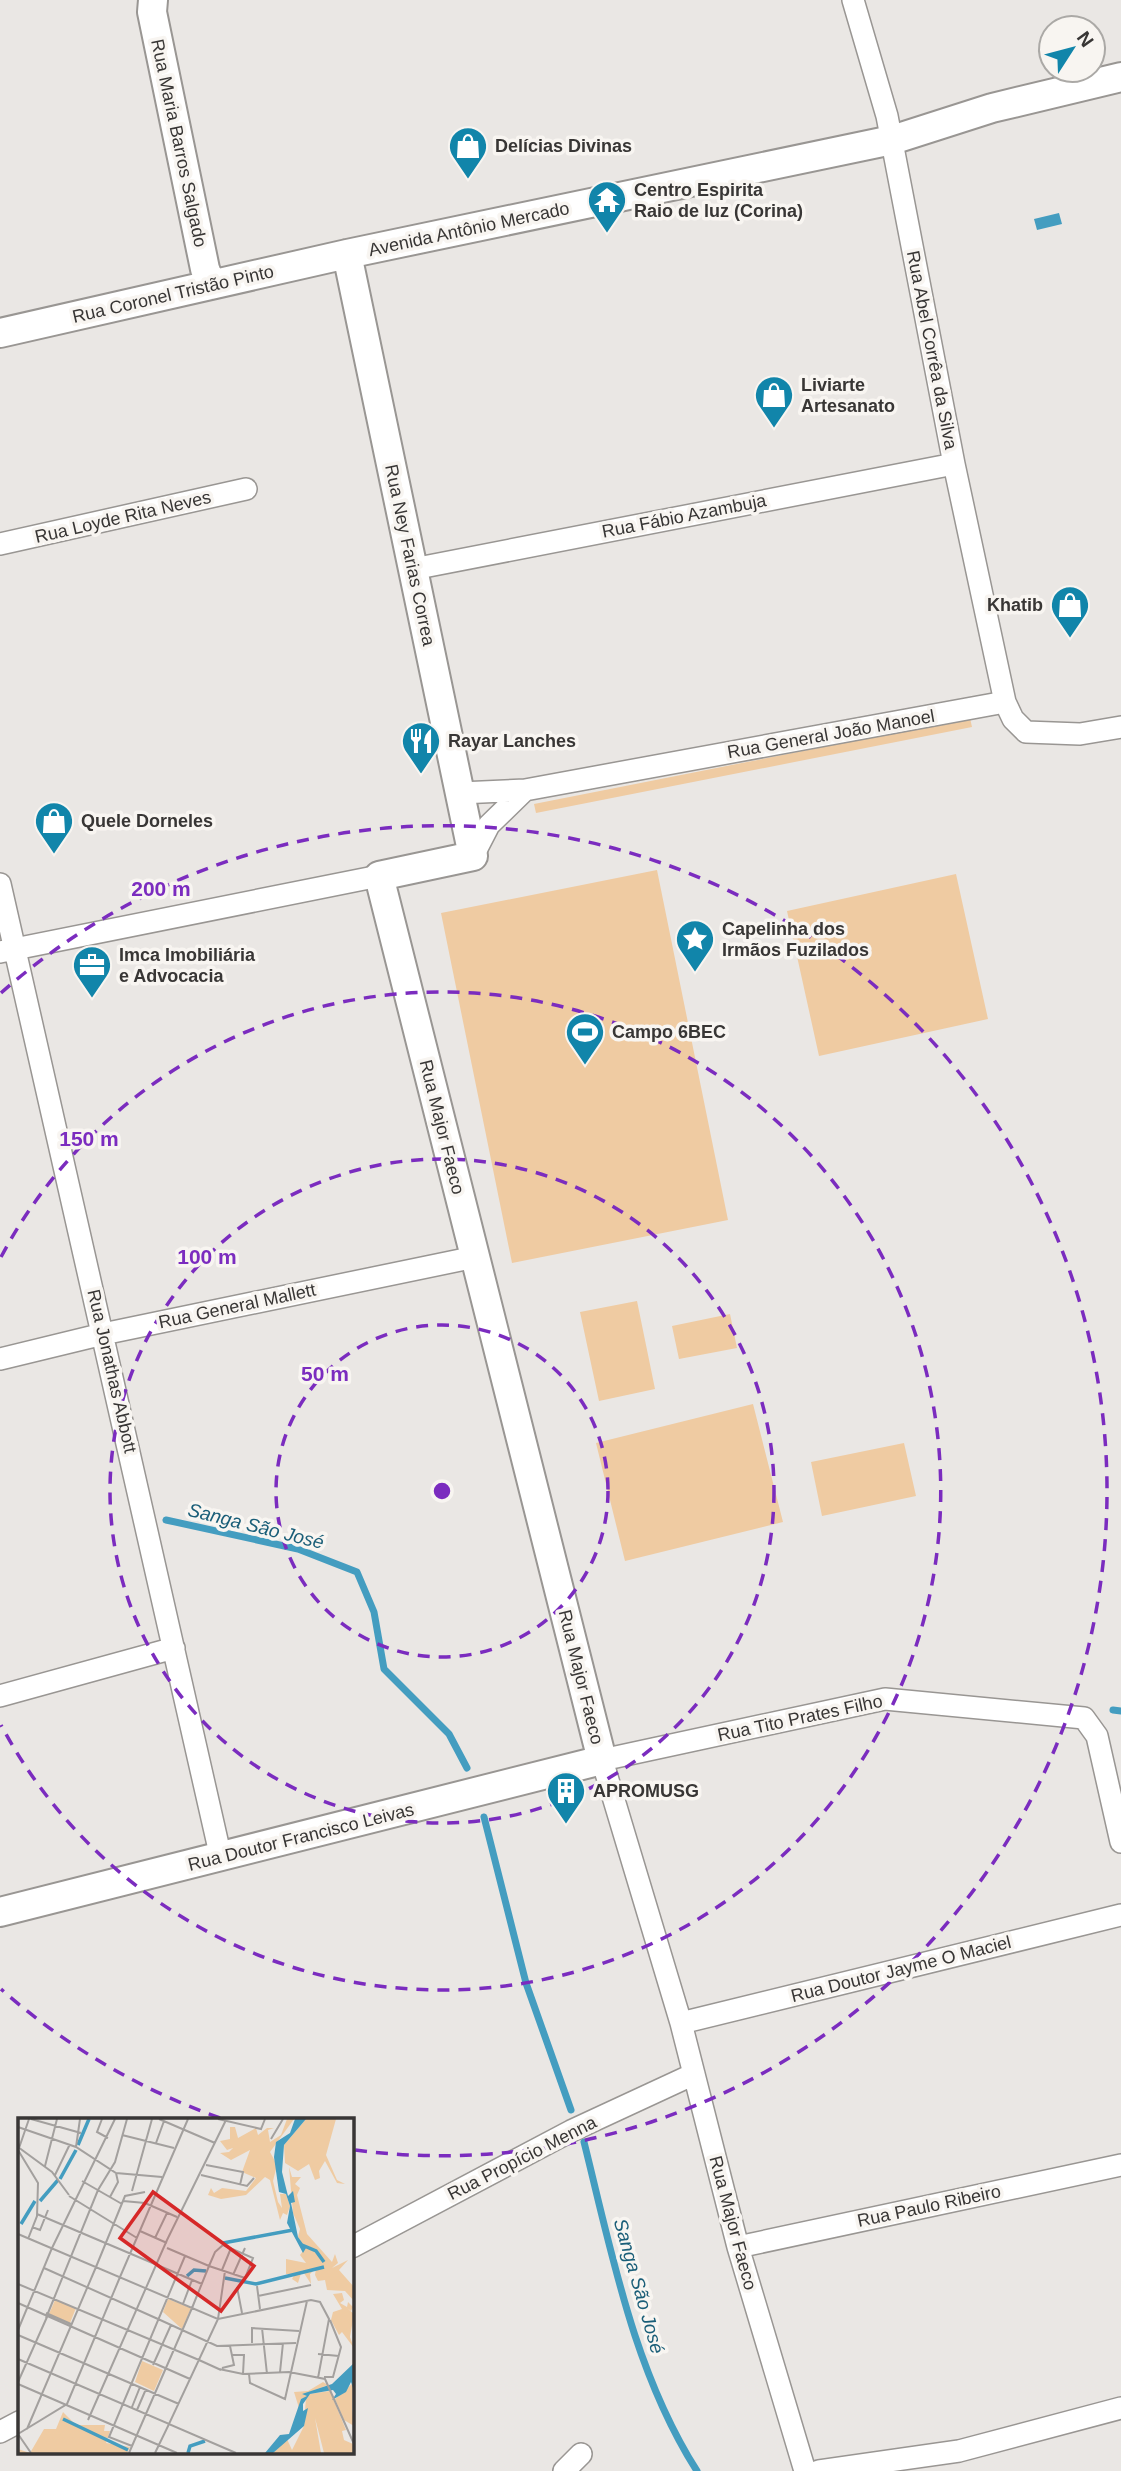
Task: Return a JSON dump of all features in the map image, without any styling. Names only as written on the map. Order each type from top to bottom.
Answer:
[{"type":"street","name":"Rua Maria Barros Salgado","points":[[153,0],[152,12],[205,269],[211,285]]},
{"type":"street","name":"Rua Abel Corrêa da Silva","points":[[853,0],[892,140],[954,464],[1005,702]]},
{"type":"street","name":"Avenida Antônio Mercado","points":[[347,254],[892,140],[992,108],[1121,78]]},
{"type":"street","name":"Rua Coronel Tristão Pinto","points":[[0,333],[347,254]]},
{"type":"street","name":"Rua Ney Farias Correa","points":[[347,254],[472,856]]},
{"type":"street","name":"Rua Fábio Azambuja","points":[[413,569],[954,464]]},
{"type":"street","name":"Rua Loyde Rita Neves","points":[[0,544],[246,489]]},
{"type":"street","points":[[1005,702],[1013,719],[1026,732],[1080,734],[1121,727]]},
{"type":"street","name":"Rua General João Manoel","points":[[460,793],[526,790],[1005,702]]},
{"type":"street","points":[[7,950],[472,856],[489,825],[526,790]]},
{"type":"street","name":"Rua Major Faeco","points":[[379,876],[602,1760],[681,2023],[738,2247],[805,2471]]},
{"type":"street","name":"Rua Jonathas Abbott","points":[[0,884],[7,950],[103,1334],[221,1858]]},
{"type":"street","name":"Rua General Mallett","points":[[0,1359],[103,1334],[475,1256]]},
{"type":"street","points":[[0,1696],[174,1648]]},
{"type":"street","name":"Rua Tito Prates Filho","points":[[602,1760],[885,1699],[1084,1718],[1097,1736],[1121,1842]]},
{"type":"street","name":"Rua Doutor Francisco Leivas","points":[[0,1912],[602,1760]]},
{"type":"street","name":"Rua Doutor Jayme O Maciel","points":[[681,2023],[1121,1915]]},
{"type":"street","name":"Rua Propício Menna","points":[[354,2246],[571,2131],[694,2074]]},
{"type":"street","name":"Rua Paulo Ribeiro","points":[[738,2247],[1121,2165]]},
{"type":"street","points":[[819,2471],[959,2451],[1121,2409]]},
{"type":"street","points":[[0,2432],[18,2423]]},
{"type":"street","points":[[564,2471],[581,2454]]},
{"type":"shaded area","points":[[970,718],[972,727],[536,813],[534,804]]},
{"type":"shaded area","name":"Campo 6BEC","points":[[657,870],[728,1220],[512,1263],[441,913]]},
{"type":"shaded area","points":[[956,874],[988,1019],[819,1056],[787,911]]},
{"type":"shaded area","points":[[637,1301],[655,1389],[599,1401],[580,1312]]},
{"type":"shaded area","points":[[730,1314],[737,1348],[679,1359],[672,1326]]},
{"type":"shaded area","points":[[753,1404],[783,1522],[625,1561],[596,1443]]},
{"type":"shaded area","points":[[904,1443],[916,1496],[822,1516],[811,1462]]},
{"type":"water","points":[[1059,213],[1062,224],[1037,230],[1034,219]]},
{"type":"waterway","name":"Sanga São José","points":[[166,1520],[298,1549],[357,1572],[374,1612],[384,1669],[449,1734],[467,1768]]},
{"type":"waterway","points":[[1113,1710],[1121,1711]]},
{"type":"waterway","name":"Sanga São José","points":[[484,1817],[526,1983],[571,2110]]},
{"type":"waterway","name":"Sanga São José","points":[[584,2142],[615,2269],[641,2353],[675,2433],[697,2471]]},
{"type":"place","name":"Delícias Divinas","points":[[468,180]]},
{"type":"place","name":"Centro Espirita Raio de luz (Corina)","points":[[607,234]]},
{"type":"place","name":"Liviarte Artesanato","points":[[774,429]]},
{"type":"place","name":"Khatib","points":[[1070,639]]},
{"type":"place","name":"Rayar Lanches","points":[[421,775]]},
{"type":"place","name":"Quele Dorneles","points":[[54,855]]},
{"type":"place","name":"Capelinha dos Irmãos Fuzilados","points":[[695,973]]},
{"type":"place","name":"Imca Imobiliária e Advocacia","points":[[92,999]]},
{"type":"place","name":"Campo 6BEC","points":[[585,1066]]},
{"type":"place","name":"APROMUSG","points":[[566,1825]]}]
